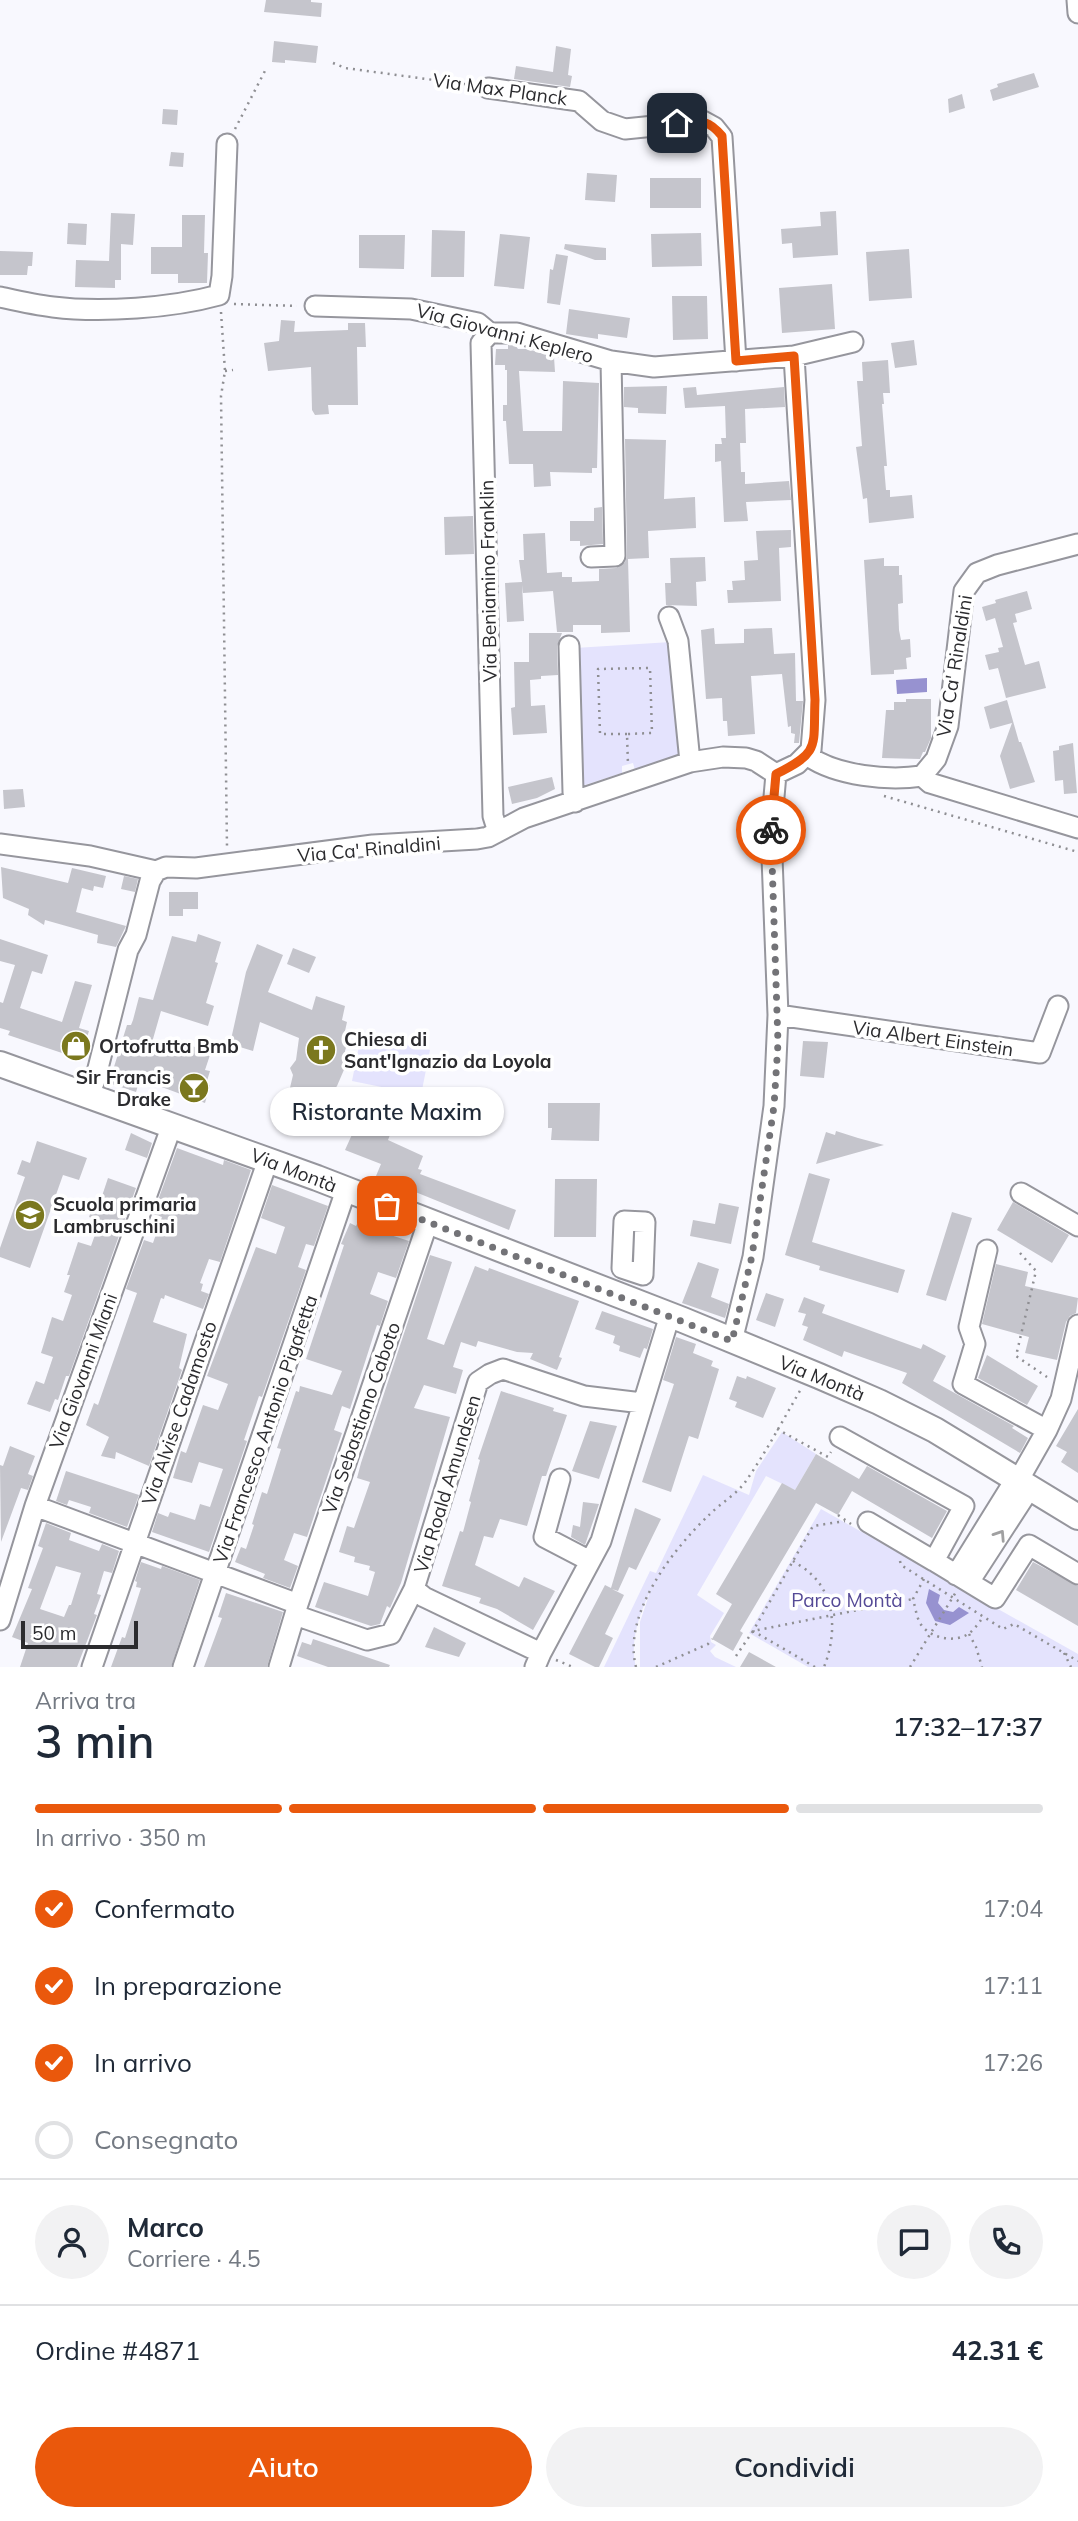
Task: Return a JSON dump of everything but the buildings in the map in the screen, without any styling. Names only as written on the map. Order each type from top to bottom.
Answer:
[{"type":"main road","name":"Via Montà","points":[[0,1064],[268,1160],[670,1315],[879,1402],[935,1430],[1078,1517]]},
{"type":"street","points":[[1077,0],[1078,13]]},
{"type":"street","name":"Via Max Planck","points":[[488,88],[579,101],[602,121],[625,129],[703,121],[714,127],[722,136],[736,361]]},
{"type":"street","points":[[0,297],[51,307],[91,309],[139,307],[219,295],[227,144]]},
{"type":"street","name":"Via Giovanni Keplero","points":[[315,306],[411,309],[478,323],[490,333],[517,333],[611,362],[654,367],[794,356]]},
{"type":"street","name":"Via Beniamino Franklin","points":[[490,333],[481,343],[493,816],[498,832]]},
{"type":"street","points":[[732,1341],[752,1256],[774,1106],[778,1015],[771,831],[776,774],[807,756],[813,743],[815,700],[794,356],[853,342]]},
{"type":"street","name":"Via Giovanni Keplero","points":[[591,557],[615,556],[611,362]]},
{"type":"street","name":"Via Ca' Rinaldini","points":[[922,776],[936,759],[948,726],[964,591],[977,573],[997,565],[1078,544]]},
{"type":"street","points":[[669,617],[678,641],[690,762]]},
{"type":"street","points":[[569,646],[575,802]]},
{"type":"street","points":[[807,756],[821,764],[869,776],[901,779],[922,776],[930,783],[1078,828]]},
{"type":"street","name":"Via Ca' Rinaldini","points":[[0,844],[90,856],[156,871],[166,867],[196,868],[373,845],[477,839],[498,832],[524,818],[690,762],[723,757],[746,758],[776,774]]},
{"type":"street","points":[[89,1095],[128,950],[136,935],[150,881],[156,871]]},
{"type":"street","name":"Via Albert Einstein","points":[[778,1015],[1040,1053],[1058,1006]]},
{"type":"street","name":"Via Giovanni Miani","points":[[0,1620],[35,1506],[172,1125]]},
{"type":"street","name":"Via Alvise Cadamosto","points":[[92,1667],[268,1160]]},
{"type":"street","name":"Via Francesco Antonio Pigafetta","points":[[183,1667],[346,1190]]},
{"type":"street","points":[[1021,1193],[1078,1226]]},
{"type":"street","name":"Via Sebastiano Caboto","points":[[279,1667],[296,1609],[428,1222]]},
{"type":"street","points":[[987,1250],[969,1327],[975,1344],[963,1384],[1047,1430]]},
{"type":"street","points":[[629,1300],[633,1272]]},
{"type":"street","points":[[538,1660],[601,1541],[670,1315]]},
{"type":"street","points":[[960,1584],[1021,1483],[1047,1430],[1061,1399],[1078,1325]]},
{"type":"street","name":"Via Roald Amundsen","points":[[296,1609],[367,1640],[391,1634],[414,1589],[478,1382],[490,1374],[503,1369],[584,1395],[642,1403]]},
{"type":"street","points":[[840,1437],[964,1506],[934,1561]]},
{"type":"street","points":[[560,1479],[544,1537],[590,1561]]},
{"type":"street","points":[[35,1506],[215,1573],[296,1609]]},
{"type":"street","points":[[868,1522],[934,1561],[960,1584],[995,1598],[1029,1545],[1078,1574]]},
{"type":"street","name":"Via Roald Amundsen","points":[[414,1589],[538,1660]]},
{"type":"path","name":"Via Max Planck","points":[[332,63],[345,68],[488,88]]},
{"type":"path","points":[[227,144],[267,67]]},
{"type":"path","points":[[236,305],[315,306]]},
{"type":"path","points":[[220,312],[225,371],[222,396],[227,865]]},
{"type":"path","points":[[225,371],[233,370]]},
{"type":"path","points":[[650,667],[652,733],[627,734],[600,734],[598,669],[650,667]]},
{"type":"path","points":[[627,734],[628,764]]},
{"type":"path","points":[[880,795],[1078,852]]},
{"type":"path","points":[[1020,1253],[1036,1271],[1016,1356],[1051,1379]]},
{"type":"path","points":[[636,1667],[634,1641],[638,1622],[659,1574],[693,1530],[744,1484],[804,1387]]},
{"type":"path","points":[[777,1429],[815,1450]]},
{"type":"path","points":[[736,1656],[813,1526],[846,1521]]},
{"type":"path","points":[[793,1561],[812,1575],[824,1594],[832,1616],[834,1632],[824,1667]]},
{"type":"path","points":[[924,1579],[913,1599],[919,1623],[930,1633],[953,1638],[969,1633],[983,1616]]},
{"type":"path","points":[[910,1667],[960,1584]]},
{"type":"path","points":[[753,1631],[913,1599]]},
{"type":"path","points":[[753,1631],[815,1667]]},
{"type":"path","points":[[969,1633],[982,1667]]},
{"type":"path","points":[[656,1667],[708,1644],[712,1639]]},
{"type":"path","points":[[1064,1653],[1071,1667]]},
{"type":"green space","points":[[671,642],[681,756],[635,770],[633,763],[622,766],[622,773],[579,787],[575,648]]},
{"type":"green space","points":[[361,1036],[430,1050],[421,1095],[352,1081]]},
{"type":"green space","points":[[782,1432],[816,1454],[795,1490],[766,1476],[697,1595],[724,1613],[710,1636],[711,1642],[716,1645],[710,1651],[715,1657],[736,1667],[640,1667],[640,1622],[651,1589],[640,1617],[635,1637],[636,1667],[604,1667],[650,1571],[656,1573],[703,1475],[749,1495],[756,1471]]},
{"type":"green space","name":"Parco Montà","points":[[821,1509],[1078,1654],[1078,1667],[808,1667],[749,1633]]},
{"type":"shaded area","points":[[927,678],[927,692],[897,694],[896,680]]},
{"type":"shaded area","points":[[929,1589],[940,1595],[938,1603],[944,1610],[953,1612],[959,1607],[969,1613],[950,1625],[935,1621],[926,1603]]},
{"type":"way so far","points":[[387,1206],[732,1341],[752,1256],[774,1106],[778,1015],[771,830]]},
{"type":"place","name":"Ortofrutta Bmb","points":[[76,1046]]},
{"type":"place","name":"Chiesa di Sant'Ignazio da Loyola","points":[[321,1050]]},
{"type":"place","name":"Sir Francis Drake","points":[[194,1088]]},
{"type":"place","name":"Ristorante Maxim","points":[[387,1206]]},
{"type":"place","name":"Scuola primaria Lambruschini","points":[[30,1215]]},
{"type":"route","points":[[677,123],[703,121],[714,127],[722,136],[736,361],[794,356],[815,700],[813,743],[807,756],[776,774],[771,830]]}]
